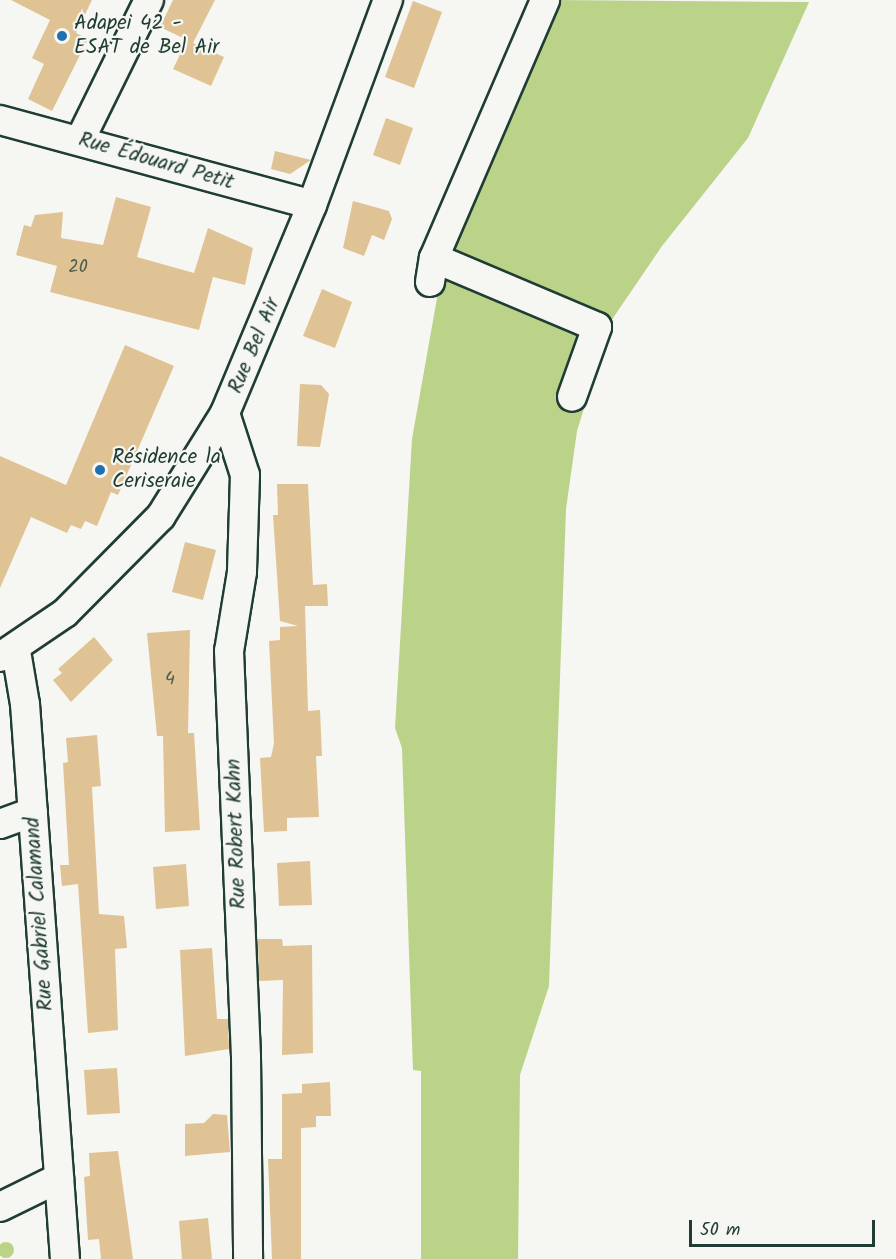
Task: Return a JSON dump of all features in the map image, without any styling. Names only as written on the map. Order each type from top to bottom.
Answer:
[{"type":"street","points":[[80,140],[149,0]]},
{"type":"street","name":"Rue Bel Air","points":[[17,648],[65,614],[161,516],[225,413],[312,205],[388,0]]},
{"type":"street","points":[[545,0],[432,270],[597,327],[573,397]]},
{"type":"street","name":"Rue Édouard Petit","points":[[0,120],[312,205]]},
{"type":"street","name":"Rue Robert Kahn","points":[[225,413],[245,476],[242,572],[229,651],[246,1057],[248,1259]]},
{"type":"street","name":"Rue Gabriel Calamand","points":[[17,648],[33,812],[65,1259]]},
{"type":"street","points":[[0,824],[33,812]]},
{"type":"street","points":[[0,1207],[59,1178]]},
{"type":"green space","points":[[553,0],[809,2],[748,138],[662,246],[611,321],[577,431],[566,509],[549,986],[520,1075],[518,1259],[421,1259],[421,1071],[413,1070],[402,748],[395,728],[412,439],[445,253]]},
{"type":"green space","points":[[3,1242],[9,1242],[14,1250],[12,1256],[3,1258],[-2,1253],[-2,1247]]},
{"type":"building","name":"Adapei 42 - ESAT de Bel Air","points":[[11,0],[92,0],[76,33],[88,39],[52,111],[28,99],[44,64],[32,58],[50,20]]},
{"type":"building","points":[[173,0],[215,0],[193,43],[224,57],[211,86],[173,69],[187,40],[160,27]]},
{"type":"building","points":[[413,1],[442,12],[414,88],[385,77]]},
{"type":"building","points":[[386,118],[413,128],[400,165],[373,155]]},
{"type":"building","points":[[275,151],[311,160],[290,174],[271,169]]},
{"type":"building","points":[[116,197],[151,207],[137,257],[194,273],[208,228],[253,248],[245,285],[213,277],[199,330],[50,292],[57,266],[16,255],[24,225],[31,227],[35,215],[63,212],[61,238],[103,245]]},
{"type":"building","points":[[353,201],[389,211],[392,219],[384,240],[372,235],[364,256],[343,248]]},
{"type":"building","points":[[322,289],[352,302],[335,348],[303,336]]},
{"type":"building","name":"Résidence la Ceriseraie","points":[[125,345],[174,366],[118,495],[111,492],[97,526],[85,521],[81,529],[71,525],[67,533],[31,517],[0,588],[0,456],[66,485]]},
{"type":"building","points":[[300,384],[321,385],[329,394],[320,447],[297,446]]},
{"type":"building","points":[[277,484],[308,484],[313,585],[327,584],[328,606],[305,606],[308,711],[320,710],[322,756],[316,756],[319,817],[287,818],[287,831],[264,832],[260,758],[271,757],[274,743],[269,641],[280,640],[280,627],[298,626],[280,621],[273,515],[278,515]]},
{"type":"building","points":[[185,542],[216,550],[203,600],[172,592]]},
{"type":"building","points":[[190,630],[188,733],[194,733],[200,830],[165,832],[163,736],[157,736],[147,633]]},
{"type":"building","points":[[94,637],[113,660],[71,702],[53,680],[62,673],[58,669]]},
{"type":"building","points":[[97,735],[101,786],[92,787],[99,914],[124,916],[127,948],[115,949],[118,1030],[88,1033],[78,884],[62,886],[60,865],[69,865],[63,763],[68,762],[66,738]]},
{"type":"building","points":[[310,861],[312,905],[279,906],[277,863]]},
{"type":"building","points":[[186,864],[189,906],[156,909],[153,867]]},
{"type":"building","points":[[258,939],[282,939],[283,946],[312,945],[313,1053],[282,1055],[283,980],[259,981]]},
{"type":"building","points":[[212,948],[217,1019],[228,1019],[229,1049],[185,1056],[180,950]]},
{"type":"building","points":[[117,1068],[120,1113],[87,1115],[84,1070]]},
{"type":"building","points":[[330,1082],[331,1116],[316,1116],[316,1127],[301,1128],[301,1259],[272,1259],[268,1159],[282,1159],[282,1094],[302,1093],[302,1084]]},
{"type":"building","points":[[213,1114],[227,1115],[230,1152],[185,1156],[185,1124],[204,1123]]},
{"type":"building","points":[[118,1151],[133,1259],[101,1259],[99,1239],[88,1240],[84,1177],[90,1176],[89,1153]]},
{"type":"building","points":[[208,1218],[212,1259],[182,1259],[179,1221]]},
{"type":"place","name":"Adapei 42 - ESAT de Bel Air","points":[[62,36]]},
{"type":"place","name":"Résidence la Ceriseraie","points":[[100,470]]}]
